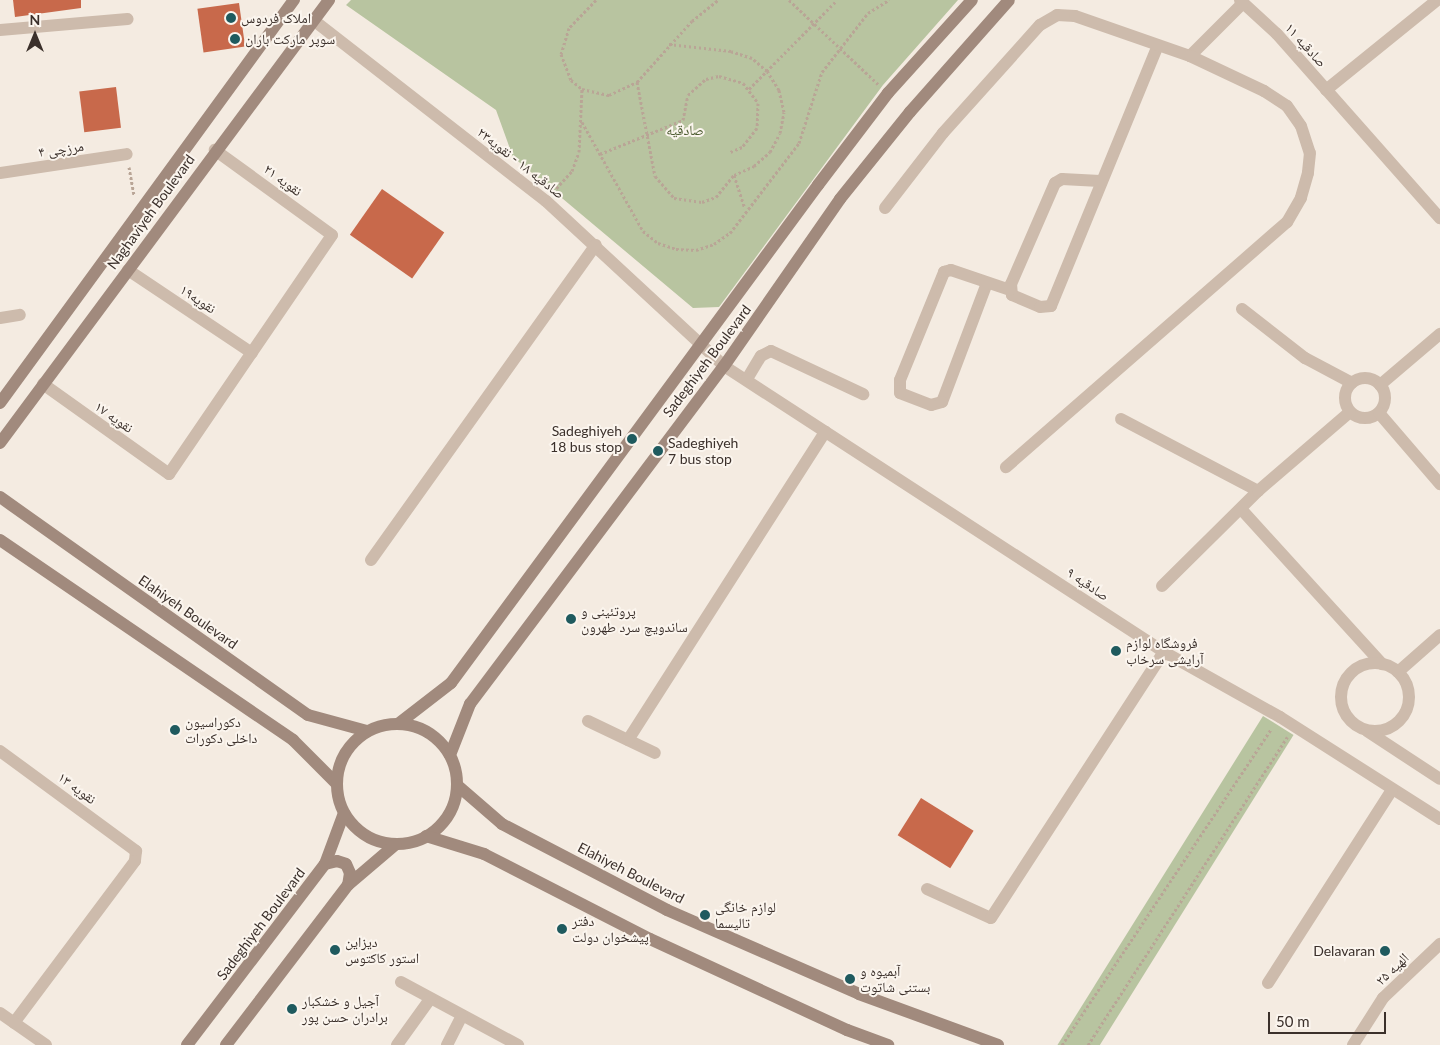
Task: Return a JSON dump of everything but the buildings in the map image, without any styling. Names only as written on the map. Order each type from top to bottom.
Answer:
[{"type":"main road","name":"Naghaviyeh Boulevard","points":[[0,443],[312,19],[329,0]]},
{"type":"main road","name":"Sadeghiyeh Boulevard","points":[[398,724],[451,683],[888,93],[972,0]]},
{"type":"main road","name":"Sadeghiyeh Boulevard","points":[[450,755],[470,704],[724,366],[840,199],[910,112],[1009,0]]},
{"type":"main road","name":"Naghaviyeh Boulevard","points":[[0,403],[138,214],[288,2]]},
{"type":"main road","name":"Elahiyeh Boulevard","points":[[0,497],[308,715],[367,731]]},
{"type":"main road","points":[[0,540],[293,740],[336,783],[344,813],[366,836],[396,844]]},
{"type":"main road","points":[[226,1045],[348,885],[396,844],[426,836],[448,815],[457,785],[450,755],[428,732],[398,724],[367,731],[345,753],[336,783]]},
{"type":"main road","name":"Elahiyeh Boulevard","points":[[457,785],[502,824],[667,910],[859,994],[998,1045]]},
{"type":"main road","name":"Sadeghiyeh Boulevard","points":[[187,1045],[325,864],[344,813]]},
{"type":"main road","points":[[426,836],[484,854],[650,939],[847,1030],[888,1045]]},
{"type":"main road","points":[[325,864],[337,861],[346,864],[350,873],[348,885]]},
{"type":"street","points":[[1326,90],[1437,0]]},
{"type":"street","points":[[1190,56],[1242,2]]},
{"type":"street","name":"صادقیه ۱۱","points":[[1242,2],[1277,34],[1440,218]]},
{"type":"street","points":[[884,208],[944,133],[1040,25],[1057,15],[1075,16],[1157,47],[1190,56],[1287,106],[1301,126],[1310,153],[1301,198],[1287,222],[1252,256],[1006,468]]},
{"type":"street","points":[[0,30],[128,19]]},
{"type":"street","name":"صادقیه ۱۸ - نقویه۲۳","points":[[312,19],[546,201],[596,245],[699,346],[724,366]]},
{"type":"street","points":[[987,283],[942,402],[931,405],[900,392],[900,380],[944,272],[951,270],[1010,290],[1040,307],[1051,306],[1100,181],[1157,47]]},
{"type":"street","name":"نقویه ۲۱","points":[[215,150],[332,235],[252,353]]},
{"type":"street","name":"مرزچی ۴","points":[[0,173],[127,154]]},
{"type":"street","points":[[1010,290],[1058,180],[1100,181]]},
{"type":"street","points":[[371,560],[596,245]]},
{"type":"street","name":"نقویه۱۹","points":[[128,270],[252,353]]},
{"type":"street","points":[[1242,309],[1305,358],[1352,383]]},
{"type":"street","points":[[0,318],[20,315]]},
{"type":"street","points":[[1380,385],[1440,334]]},
{"type":"street","points":[[747,379],[761,356],[771,351],[863,394]]},
{"type":"street","name":"نقویه ۱۷","points":[[42,384],[169,474],[252,353]]},
{"type":"street","name":"صادقیه ۹","points":[[724,366],[747,379],[825,432],[1164,652],[1280,717],[1440,820]]},
{"type":"street","points":[[1367,378],[1380,385],[1385,400],[1379,414],[1364,418],[1350,412],[1345,397],[1352,383],[1367,378]]},
{"type":"street","points":[[1162,586],[1258,491],[1350,412]]},
{"type":"street","points":[[1379,414],[1440,484]]},
{"type":"street","points":[[1121,419],[1258,491]]},
{"type":"street","points":[[628,740],[825,432]]},
{"type":"street","points":[[1240,509],[1382,664],[1398,672],[1408,687],[1408,705],[1400,721],[1385,730],[1367,731]]},
{"type":"street","points":[[1398,672],[1440,635]]},
{"type":"street","points":[[927,889],[991,918],[1164,652]]},
{"type":"street","points":[[1382,664],[1364,665],[1349,674],[1341,690],[1342,708],[1351,723],[1367,731],[1440,779]]},
{"type":"street","points":[[588,721],[655,753]]},
{"type":"street","name":"نقویه ۱۳","points":[[0,751],[136,851],[135,861],[14,1023]]},
{"type":"street","points":[[1268,984],[1392,790]]},
{"type":"street","name":"الهیه ۲۵","points":[[1353,1045],[1383,998],[1440,944]]},
{"type":"street","points":[[401,982],[518,1045]]},
{"type":"street","points":[[397,1045],[430,999]]},
{"type":"street","points":[[0,1013],[46,1045]]},
{"type":"street","points":[[447,1045],[462,1016]]},
{"type":"path","points":[[596,0],[569,28],[563,41],[564,68],[582,89],[609,95],[637,82],[668,44],[718,0]]},
{"type":"path","points":[[788,0],[888,93]]},
{"type":"path","points":[[749,89],[837,0]]},
{"type":"path","points":[[582,122],[643,231],[658,243],[676,250],[696,250],[714,244],[730,233],[745,209],[800,143],[822,72],[868,13],[889,0]]},
{"type":"path","points":[[637,82],[655,176],[674,198],[702,202],[727,187],[734,175],[754,166],[770,152],[780,133],[784,112],[779,90],[767,71],[752,58],[732,51],[668,44]]},
{"type":"path","points":[[600,154],[683,120],[688,95],[706,79],[732,77],[749,89],[758,103],[758,128],[742,147],[730,152]]},
{"type":"path","points":[[546,201],[572,171],[579,152],[582,122],[582,89]]},
{"type":"path","points":[[127,154],[138,214]]},
{"type":"path","points":[[734,175],[745,209]]},
{"type":"path","points":[[1062,1045],[1280,717]]},
{"type":"path","points":[[1088,1045],[1294,726]]},
{"type":"green space","name":"صادقیه","points":[[351,0],[958,0],[883,85],[719,307],[693,308],[513,157],[496,110],[346,5]]},
{"type":"green space","points":[[1263,716],[1294,735],[1100,1045],[1057,1045]]},
{"type":"place","name":"املاک فردوس","points":[[231,18]]},
{"type":"place","name":"سوپر مارکت باران","points":[[235,39]]},
{"type":"place","name":"Sadeghiyeh 18 bus stop","points":[[632,439]]},
{"type":"place","name":"Sadeghiyeh 7 bus stop","points":[[658,451]]},
{"type":"place","name":"پروتئینی و ساندویچ سرد طهرون","points":[[571,619]]},
{"type":"place","name":"فروشگاه لوازم آرایشی سرخاب","points":[[1116,651]]},
{"type":"place","name":"دکوراسیون داخلی دکورات","points":[[175,730]]},
{"type":"place","name":"لوازم خانگی تالیسما","points":[[705,915]]},
{"type":"place","name":"دفتر پیشخوان دولت","points":[[562,929]]},
{"type":"place","name":"دیزاین استور کاکتوس","points":[[335,950]]},
{"type":"place","name":"Delavaran","points":[[1385,951]]},
{"type":"place","name":"آبمیوه و بستنی شاتوت","points":[[850,979]]},
{"type":"place","name":"آجیل و خشکبار برادران حسن پور","points":[[292,1009]]}]
